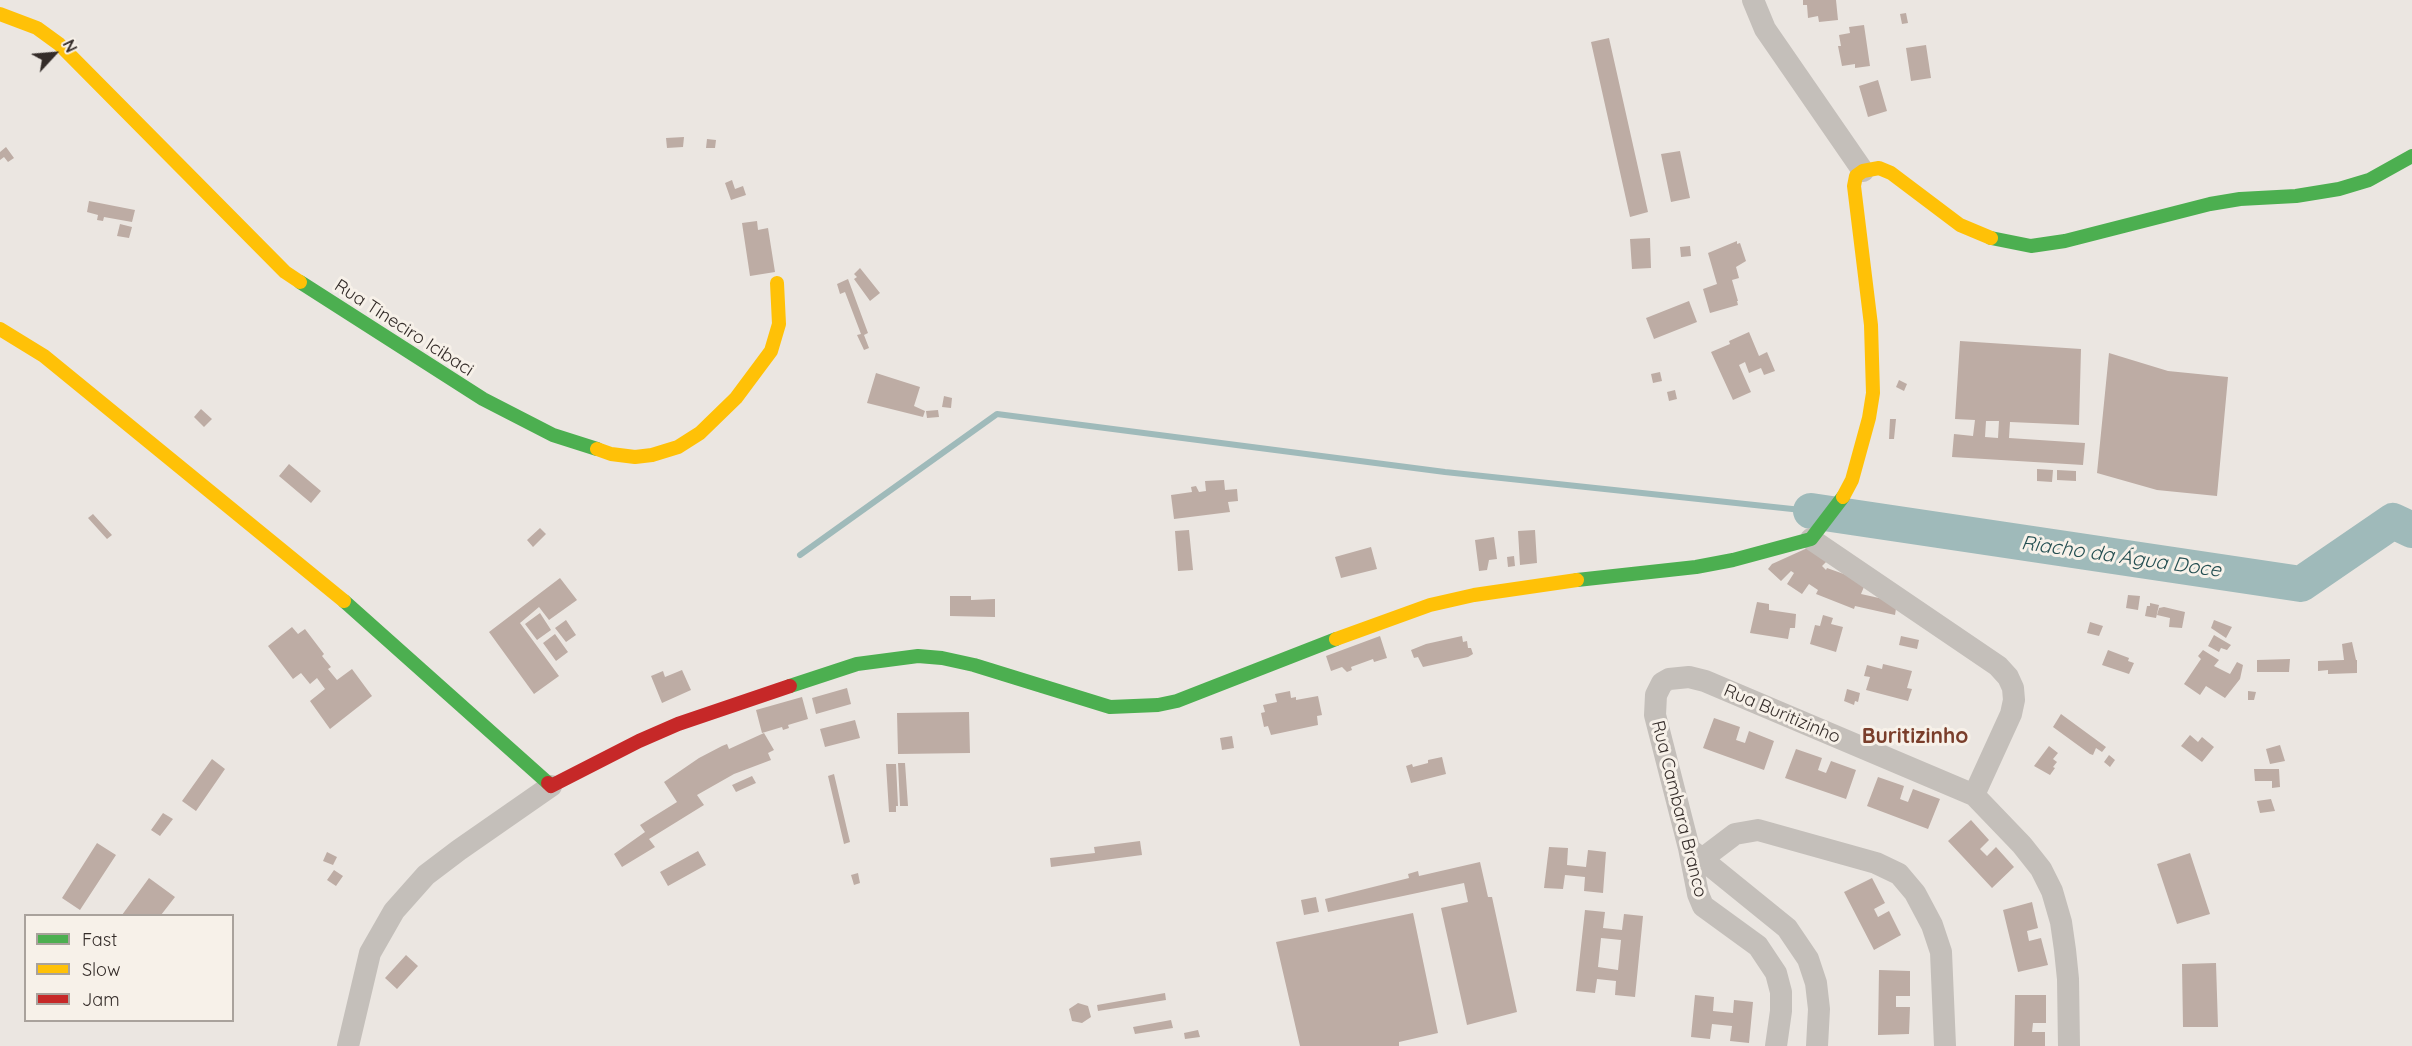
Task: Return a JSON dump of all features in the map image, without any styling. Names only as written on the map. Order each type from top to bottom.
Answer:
[{"type":"street","points":[[1753,0],[1765,29],[1863,171]]},
{"type":"street","name":"Rua Tineciro Icibaci","points":[[0,14],[38,28],[59,44],[285,272],[438,372],[483,399],[553,435],[611,454],[634,457],[652,455],[678,447],[700,433],[736,398],[771,351],[779,324],[777,283]]},
{"type":"street","points":[[348,1046],[370,953],[394,911],[434,868],[551,786],[639,741],[678,724],[857,664],[918,656],[942,658],[974,665],[1110,707],[1158,705],[1178,701],[1379,622],[1430,605],[1474,595],[1607,576],[1695,567],[1733,560],[1811,539],[1842,498],[1852,480],[1867,430],[1874,393],[1871,325],[1854,186],[1856,176],[1863,171],[1879,168],[1891,173],[1960,225],[1978,234],[1998,241],[2031,246],[2065,241],[2210,204],[2240,199],[2296,196],[2339,189],[2369,180],[2412,156]]},
{"type":"street","points":[[0,329],[44,356],[344,601],[551,786]]},
{"type":"street","points":[[1811,539],[1998,666],[2008,677],[2014,694],[2012,714],[1974,795]]},
{"type":"street","name":"Rua Buritizinho","points":[[1662,683],[1678,676],[1705,681],[1974,795],[2022,845],[2041,869],[2052,891],[2061,922],[2065,950],[2069,1046]]},
{"type":"street","name":"Rua Cambara Branco","points":[[1662,683],[1656,695],[1655,715],[1695,853],[1698,894],[1703,906],[1758,946],[1776,973],[1781,1011],[1776,1046]]},
{"type":"street","points":[[1817,1046],[1819,1009],[1808,959],[1787,927],[1695,853],[1735,834],[1758,830],[1876,862],[1899,874],[1915,893],[1932,925],[1941,952],[1945,1046]]},
{"type":"building","points":[[1803,0],[1836,0],[1838,20],[1819,22],[1818,16],[1808,18],[1807,5],[1803,5]]},
{"type":"building","points":[[1906,13],[1908,23],[1902,24],[1900,14]]},
{"type":"building","points":[[1864,25],[1870,66],[1855,68],[1855,64],[1842,66],[1838,46],[1841,46],[1839,35],[1850,33],[1849,27]]},
{"type":"building","points":[[1609,38],[1648,212],[1630,217],[1591,42]]},
{"type":"building","points":[[1926,45],[1931,78],[1911,81],[1906,48]]},
{"type":"building","points":[[1878,80],[1887,111],[1868,117],[1859,86]]},
{"type":"building","points":[[684,137],[683,147],[667,148],[666,138]]},
{"type":"building","points":[[707,139],[716,140],[715,148],[706,148]]},
{"type":"building","points":[[6,147],[14,158],[8,162],[4,157],[0,160],[0,152]]},
{"type":"building","points":[[1680,151],[1690,198],[1671,202],[1661,154]]},
{"type":"building","points":[[732,180],[735,189],[743,186],[746,195],[731,200],[725,183]]},
{"type":"building","points":[[89,201],[135,210],[132,222],[104,217],[103,221],[97,220],[98,215],[87,212]]},
{"type":"building","points":[[757,221],[758,230],[768,228],[775,272],[750,276],[742,223]]},
{"type":"building","points":[[120,224],[132,227],[129,238],[117,236]]},
{"type":"building","points":[[1650,238],[1651,268],[1632,269],[1630,239]]},
{"type":"building","points":[[1737,241],[1737,244],[1740,243],[1746,261],[1736,267],[1739,278],[1732,280],[1738,305],[1710,313],[1703,289],[1717,284],[1708,253]]},
{"type":"building","points":[[1690,246],[1691,256],[1681,257],[1680,247]]},
{"type":"building","points":[[860,268],[880,293],[870,301],[854,279],[857,277],[854,274]]},
{"type":"building","points":[[848,279],[868,333],[864,335],[869,348],[864,350],[857,335],[861,334],[845,292],[840,294],[837,284]]},
{"type":"building","points":[[1689,301],[1697,322],[1654,339],[1646,318]]},
{"type":"building","points":[[1749,332],[1759,356],[1767,352],[1775,371],[1764,375],[1761,368],[1749,373],[1745,362],[1739,365],[1751,392],[1733,400],[1711,352]]},
{"type":"building","points":[[1960,341],[2081,349],[2079,425],[2010,422],[2009,438],[2085,443],[2083,465],[1952,457],[1954,434],[1973,436],[1975,420],[1955,419]],"holes":[[[1986,421],[1999,421],[1998,438],[1985,437]]]},
{"type":"building","points":[[2109,353],[2168,371],[2228,377],[2217,496],[2157,490],[2097,473]]},
{"type":"building","points":[[1660,372],[1662,381],[1653,383],[1651,374]]},
{"type":"building","points":[[876,373],[920,387],[914,406],[925,411],[923,417],[867,403]]},
{"type":"building","points":[[1899,380],[1907,384],[1904,391],[1896,387]]},
{"type":"building","points":[[1675,390],[1677,399],[1669,401],[1667,392]]},
{"type":"building","points":[[944,396],[952,398],[951,408],[942,407]]},
{"type":"building","points":[[201,409],[212,419],[204,427],[194,417]]},
{"type":"building","points":[[938,410],[939,417],[927,418],[926,411]]},
{"type":"building","points":[[1890,419],[1896,419],[1894,439],[1889,439]]},
{"type":"building","points":[[289,464],[321,491],[311,503],[279,476]]},
{"type":"building","points":[[2037,469],[2053,470],[2052,482],[2037,481]]},
{"type":"building","points":[[2057,470],[2076,471],[2076,481],[2057,480]]},
{"type":"building","points":[[1224,480],[1225,490],[1237,489],[1238,501],[1228,502],[1230,512],[1174,519],[1171,495],[1192,492],[1191,487],[1196,486],[1199,492],[1206,491],[1205,481]]},
{"type":"building","points":[[93,514],[112,535],[107,539],[88,518]]},
{"type":"building","points":[[540,528],[546,534],[533,547],[527,540]]},
{"type":"building","points":[[1189,530],[1193,570],[1178,571],[1175,531]]},
{"type":"building","points":[[1535,530],[1537,563],[1520,565],[1518,531]]},
{"type":"building","points":[[1494,537],[1497,559],[1489,560],[1487,570],[1479,571],[1475,540]]},
{"type":"building","points":[[1814,545],[1829,559],[1822,566],[1826,570],[1827,568],[1866,582],[1861,594],[1897,602],[1895,615],[1855,606],[1854,609],[1816,594],[1818,590],[1809,584],[1802,594],[1787,584],[1794,573],[1791,571],[1781,581],[1768,569],[1772,564]]},
{"type":"building","points":[[1371,547],[1377,569],[1341,578],[1335,557]]},
{"type":"building","points":[[1514,556],[1515,566],[1508,567],[1507,557]]},
{"type":"building","points":[[560,578],[577,600],[549,620],[539,607],[520,623],[559,676],[534,694],[489,632]]},
{"type":"building","points":[[2128,595],[2140,596],[2138,610],[2126,608]]},
{"type":"building","points":[[950,596],[971,596],[971,600],[995,599],[995,617],[950,616]]},
{"type":"building","points":[[1757,602],[1769,604],[1769,610],[1796,614],[1795,628],[1790,628],[1788,639],[1750,633]]},
{"type":"building","points":[[2150,603],[2159,605],[2156,618],[2145,616]]},
{"type":"building","points":[[2159,608],[2185,612],[2182,628],[2169,627],[2170,618],[2157,615]]},
{"type":"building","points":[[540,613],[551,630],[537,640],[525,624]]},
{"type":"building","points":[[1823,615],[1833,618],[1831,624],[1843,627],[1836,652],[1810,644],[1815,625],[1820,626]]},
{"type":"building","points":[[566,620],[576,635],[566,642],[555,628]]},
{"type":"building","points":[[2214,620],[2232,627],[2226,638],[2211,628]]},
{"type":"building","points":[[2090,622],[2103,626],[2099,636],[2087,633]]},
{"type":"building","points":[[292,627],[298,634],[305,629],[324,654],[322,656],[331,667],[328,669],[337,680],[352,669],[372,696],[330,729],[310,701],[325,689],[317,678],[310,684],[301,673],[293,679],[268,646]]},
{"type":"building","points":[[555,634],[568,652],[556,661],[543,643]]},
{"type":"building","points":[[2214,635],[2231,645],[2227,650],[2221,648],[2219,652],[2208,646]]},
{"type":"building","points":[[1380,636],[1387,658],[1374,662],[1373,659],[1351,667],[1352,670],[1347,672],[1342,667],[1331,671],[1326,656]]},
{"type":"building","points":[[1462,636],[1463,642],[1467,641],[1468,648],[1471,648],[1473,654],[1468,657],[1423,667],[1418,657],[1414,658],[1411,650],[1426,644]]},
{"type":"building","points":[[1901,636],[1919,640],[1917,649],[1899,645]]},
{"type":"building","points":[[2352,642],[2357,660],[2357,673],[2328,674],[2328,670],[2318,671],[2318,661],[2344,660],[2342,644]]},
{"type":"building","points":[[2108,650],[2129,658],[2128,661],[2134,663],[2129,674],[2102,665]]},
{"type":"building","points":[[2203,650],[2219,660],[2214,666],[2230,674],[2237,662],[2243,665],[2240,679],[2225,698],[2206,686],[2200,695],[2184,684],[2201,659],[2198,656]]},
{"type":"building","points":[[2290,659],[2289,672],[2257,672],[2257,660]]},
{"type":"building","points":[[1883,664],[1912,671],[1907,688],[1912,689],[1908,701],[1866,690],[1870,677],[1864,676],[1867,665],[1882,669]]},
{"type":"building","points":[[682,670],[691,690],[662,703],[651,676],[663,671],[665,677]]},
{"type":"building","points":[[847,688],[851,704],[816,714],[812,698]]},
{"type":"building","points":[[1847,689],[1860,693],[1858,702],[1855,701],[1854,705],[1844,701]]},
{"type":"building","points":[[1290,691],[1291,698],[1296,697],[1296,700],[1318,696],[1322,715],[1317,716],[1318,725],[1271,735],[1268,726],[1264,727],[1261,713],[1265,712],[1263,705],[1277,702],[1275,694]]},
{"type":"building","points":[[2248,691],[2256,692],[2254,700],[2248,700]]},
{"type":"building","points":[[802,697],[808,719],[788,725],[789,728],[783,730],[782,727],[762,733],[756,710]]},
{"type":"building","points":[[969,712],[970,753],[898,754],[897,713]]},
{"type":"building","points":[[2061,714],[2106,747],[2102,752],[2096,748],[2093,755],[2090,754],[2053,727]]},
{"type":"building","points":[[1714,718],[1740,727],[1736,740],[1745,743],[1749,731],[1774,741],[1764,770],[1703,748]]},
{"type":"building","points":[[855,720],[860,738],[825,747],[820,729]]},
{"type":"building","points":[[764,733],[774,750],[768,753],[771,760],[734,774],[697,795],[704,805],[649,839],[655,847],[622,867],[614,854],[645,832],[640,825],[677,802],[664,782],[699,758],[722,746],[727,744],[729,749]]},
{"type":"building","points":[[2190,735],[2198,742],[2202,737],[2214,747],[2202,762],[2181,746]]},
{"type":"building","points":[[1232,736],[1234,748],[1222,750],[1220,738]]},
{"type":"building","points":[[2280,745],[2285,761],[2270,764],[2266,749]]},
{"type":"building","points":[[2049,746],[2058,753],[2053,759],[2057,762],[2050,775],[2034,766]]},
{"type":"building","points":[[1796,749],[1822,758],[1818,770],[1826,773],[1831,761],[1856,770],[1846,799],[1785,778]]},
{"type":"building","points":[[2109,755],[2115,760],[2110,767],[2104,762]]},
{"type":"building","points":[[1442,757],[1446,774],[1411,783],[1406,766],[1412,764],[1413,767]]},
{"type":"building","points":[[212,759],[225,769],[196,811],[182,801]]},
{"type":"building","points":[[898,763],[905,763],[908,806],[900,806]]},
{"type":"building","points":[[886,764],[896,764],[898,806],[896,806],[896,812],[889,812]]},
{"type":"building","points":[[2254,769],[2279,769],[2280,787],[2272,788],[2272,781],[2255,781]]},
{"type":"building","points":[[834,774],[850,842],[844,844],[828,776]]},
{"type":"building","points":[[752,776],[756,783],[736,792],[732,785]]},
{"type":"building","points":[[1878,777],[1904,786],[1900,799],[1908,802],[1913,789],[1940,799],[1928,829],[1867,806]]},
{"type":"building","points":[[2271,799],[2275,811],[2260,813],[2257,801]]},
{"type":"building","points":[[163,813],[173,819],[160,836],[151,830]]},
{"type":"building","points":[[1971,820],[1989,840],[1980,849],[1987,856],[1996,847],[2014,867],[1992,888],[1948,841]]},
{"type":"building","points":[[1140,841],[1142,855],[1051,867],[1050,858],[1095,853],[1094,847]]},
{"type":"building","points":[[97,843],[116,855],[80,910],[62,898]]},
{"type":"building","points":[[1549,847],[1568,848],[1567,865],[1586,867],[1588,850],[1606,852],[1603,893],[1584,891],[1585,877],[1565,875],[1563,889],[1544,888]]},
{"type":"building","points":[[698,851],[706,865],[668,886],[660,872]]},
{"type":"building","points":[[327,852],[337,857],[333,865],[323,861]]},
{"type":"building","points":[[2190,853],[2210,914],[2177,924],[2157,864]]},
{"type":"building","points":[[1480,862],[1488,897],[1492,897],[1517,1012],[1467,1025],[1441,908],[1468,902],[1464,883],[1328,912],[1325,899],[1409,878],[1408,874],[1418,871],[1419,876]]},
{"type":"building","points":[[334,870],[343,876],[336,886],[327,880]]},
{"type":"building","points":[[858,873],[860,883],[854,885],[851,875]]},
{"type":"building","points":[[149,878],[175,897],[162,914],[123,914]]},
{"type":"building","points":[[1872,878],[1885,903],[1874,909],[1878,917],[1889,911],[1901,935],[1874,950],[1844,892]]},
{"type":"building","points":[[1316,897],[1319,912],[1304,915],[1301,900]]},
{"type":"building","points":[[2032,902],[2038,928],[2027,931],[2029,941],[2041,938],[2048,965],[2018,972],[2003,910]]},
{"type":"building","points":[[1585,910],[1605,912],[1603,928],[1622,930],[1624,914],[1643,916],[1635,997],[1615,995],[1616,981],[1597,979],[1595,993],[1576,991]],"holes":[[[1601,938],[1621,940],[1618,970],[1598,967]]]},
{"type":"building","points":[[1413,913],[1438,1033],[1399,1042],[1399,1046],[1300,1046],[1276,942]]},
{"type":"building","points":[[406,955],[418,966],[397,989],[385,978]]},
{"type":"building","points":[[2216,963],[2218,1027],[2183,1027],[2182,964]]},
{"type":"building","points":[[1879,970],[1910,971],[1910,996],[1896,996],[1896,1007],[1910,1007],[1909,1034],[1878,1035]]},
{"type":"building","points":[[1165,993],[1166,1000],[1098,1011],[1097,1005]]},
{"type":"building","points":[[1695,995],[1714,997],[1713,1011],[1733,1013],[1734,1000],[1753,1002],[1749,1043],[1730,1041],[1732,1026],[1712,1024],[1710,1039],[1691,1037]]},
{"type":"building","points":[[2015,995],[2046,995],[2046,1023],[2033,1023],[2032,1032],[2045,1032],[2045,1046],[2014,1046]]},
{"type":"building","points":[[1078,1003],[1088,1006],[1091,1017],[1082,1023],[1072,1021],[1069,1009]]},
{"type":"building","points":[[1171,1020],[1173,1028],[1135,1034],[1133,1027]]},
{"type":"building","points":[[1198,1030],[1200,1037],[1185,1039],[1184,1033]]},
{"type":"waterway","points":[[800,555],[997,414],[1445,472],[1811,511]]},
{"type":"waterway","name":"Riacho da Água Doce","points":[[1811,511],[2301,584],[2393,521],[2412,530]]},
{"type":"traffic: fast","points":[[1991,238],[2031,246],[2065,241],[2210,204],[2240,199],[2296,196],[2339,189],[2369,180],[2412,156]]},
{"type":"traffic: fast","points":[[300,282],[483,399],[553,435],[597,449]]},
{"type":"traffic: fast","points":[[1577,580],[1696,567],[1733,560],[1811,539],[1843,497]]},
{"type":"traffic: fast","points":[[344,601],[548,783]]},
{"type":"traffic: fast","points":[[790,686],[857,664],[918,656],[942,658],[974,665],[1110,707],[1158,705],[1177,701],[1336,639]]},
{"type":"traffic: slow","points":[[0,14],[37,28],[59,44],[285,272],[300,282]]},
{"type":"traffic: slow","points":[[1843,497],[1852,480],[1869,418],[1873,393],[1871,325],[1854,186],[1856,176],[1863,171],[1879,168],[1891,173],[1960,225],[1991,238]]},
{"type":"traffic: slow","points":[[597,449],[611,454],[635,457],[652,455],[678,447],[700,433],[736,398],[771,351],[779,324],[777,283]]},
{"type":"traffic: slow","points":[[0,329],[44,356],[344,601]]},
{"type":"traffic: slow","points":[[1336,639],[1430,605],[1474,595],[1577,580]]},
{"type":"traffic: jam","points":[[548,783],[551,786],[639,741],[678,724],[790,686]]},
{"type":"district","name":"Buritizinho","points":[[1915,737]]}]
